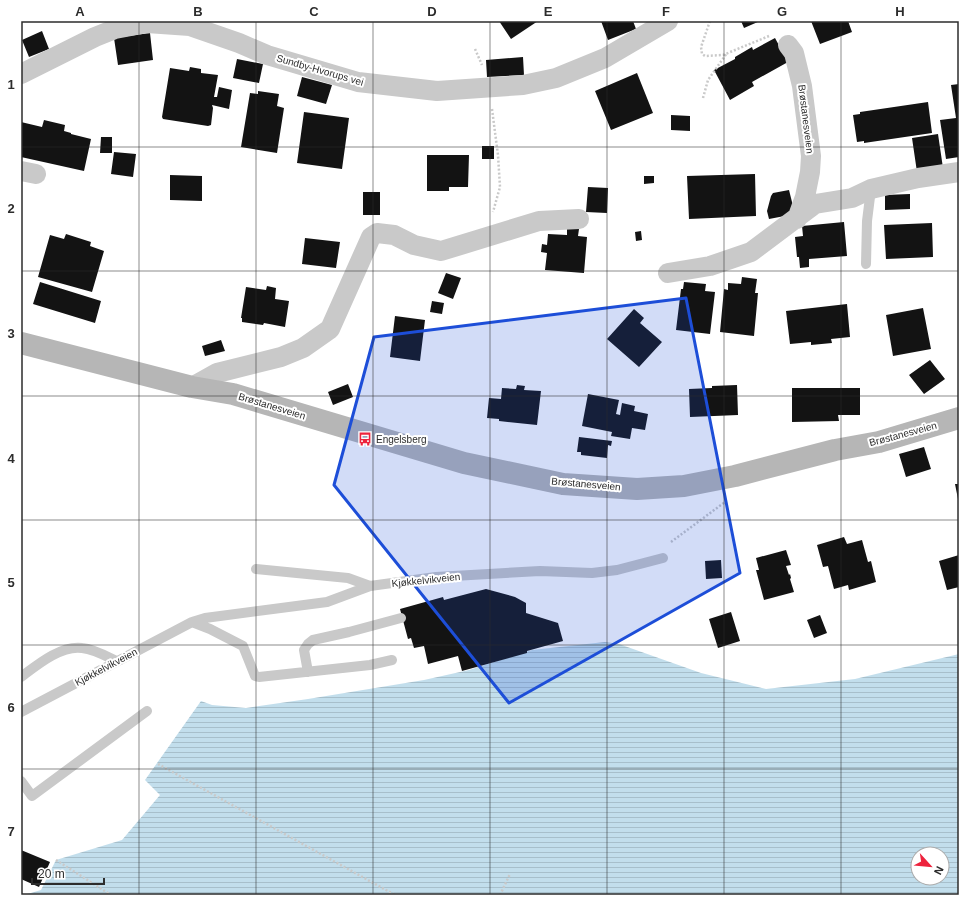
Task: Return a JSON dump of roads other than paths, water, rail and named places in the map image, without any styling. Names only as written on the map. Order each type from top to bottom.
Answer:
[{"type":"street","name":"Sundby-Hvorups vei","points":[[21,74],[95,37],[115,29],[147,23],[190,26],[240,43],[267,55],[358,82],[437,91],[523,85],[556,78],[605,58],[668,21]]},
{"type":"street","name":"Brøstanesveien","points":[[788,45],[794,53],[802,86],[811,156],[810,172],[805,197],[797,218]]},
{"type":"street","points":[[668,273],[710,266],[750,252],[815,204],[852,198],[871,189],[918,178],[959,172]]},
{"type":"street","points":[[192,387],[217,373],[281,357],[303,348],[330,329],[371,237],[377,233],[394,235],[414,245],[441,251],[539,221],[578,219]]},
{"type":"street","name":"Brøstanesveien","points":[[21,344],[192,387],[233,394],[464,463],[563,484],[637,489],[684,486],[735,476],[835,450],[879,442],[959,418]]},
{"type":"lane","points":[[866,264],[867,221],[871,189]]},
{"type":"lane","name":"Kjøkkelvikveien","points":[[21,712],[192,622],[205,618],[326,602],[370,586],[436,577],[540,571],[592,573],[617,570],[663,558]]},
{"type":"lane","points":[[256,569],[348,578],[370,586]]},
{"type":"lane","points":[[308,672],[304,650],[313,640],[401,618]]},
{"type":"lane","points":[[192,622],[210,629],[243,646],[255,676],[259,677],[370,665],[392,660]]},
{"type":"lane","points":[[21,677],[42,661],[67,649],[81,648],[98,652],[116,662]]},
{"type":"lane","points":[[21,781],[32,796],[147,711]]},
{"type":"water","points":[[605,642],[619,644],[701,673],[766,689],[855,679],[959,654],[959,895],[24,895],[41,890],[56,860],[122,840],[160,795],[145,780],[201,701],[212,705],[246,708],[424,680],[469,670],[532,650]]},
{"type":"place","name":"Engelsberg","points":[[365,439]]}]
